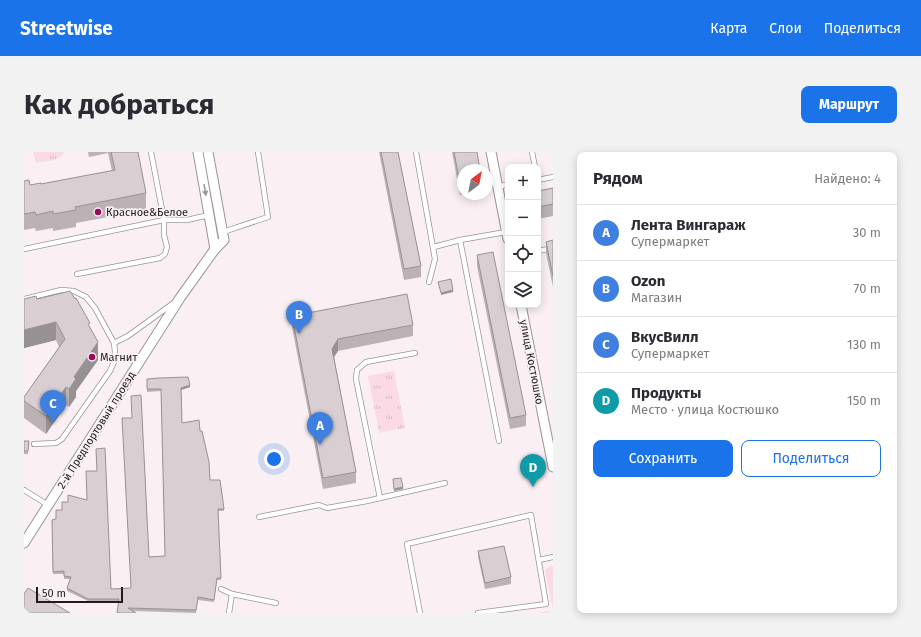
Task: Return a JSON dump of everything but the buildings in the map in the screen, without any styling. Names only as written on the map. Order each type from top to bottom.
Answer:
[{"type":"street","points":[[198,152],[215,249]]},
{"type":"street","points":[[208,152],[223,236]]},
{"type":"street","points":[[491,152],[505,225]]},
{"type":"street","name":"2-й Предпортовый проезд","points":[[24,543],[180,298],[223,236]]},
{"type":"street","name":"улица Костюшко","points":[[522,308],[551,449],[553,467]]},
{"type":"lane","points":[[77,274],[160,258],[165,254],[167,247],[164,235],[164,220],[151,152]]},
{"type":"lane","points":[[223,236],[268,217],[258,152]]},
{"type":"lane","points":[[416,152],[436,259],[429,282]]},
{"type":"lane","points":[[532,152],[534,164]]},
{"type":"lane","points":[[541,179],[553,177]]},
{"type":"lane","points":[[498,187],[505,185]]},
{"type":"lane","points":[[24,249],[164,220],[187,220],[209,215]]},
{"type":"lane","points":[[434,247],[460,240],[505,236]]},
{"type":"lane","points":[[460,240],[499,440]]},
{"type":"lane","points":[[541,250],[553,248]]},
{"type":"lane","points":[[24,299],[60,290],[74,290],[86,297],[94,308],[114,343],[115,352],[114,362],[110,371],[62,439],[56,443],[34,444]]},
{"type":"lane","points":[[114,343],[128,336],[180,298]]},
{"type":"lane","points":[[380,498],[356,379],[357,370],[366,362],[415,354]]},
{"type":"lane","points":[[259,517],[319,505],[327,508],[367,501],[445,483]]},
{"type":"lane","points":[[24,490],[48,506]]},
{"type":"lane","points":[[420,613],[407,544],[531,515],[546,604],[478,613]]},
{"type":"lane","points":[[539,560],[553,558]]},
{"type":"lane","points":[[221,589],[232,594],[276,603]]},
{"type":"lane","points":[[229,613],[232,594]]},
{"type":"green space","points":[[33,152],[64,152],[59,158],[36,163]]},
{"type":"green space","points":[[394,371],[405,428],[379,433],[368,376]]},
{"type":"green space","points":[[553,566],[553,610],[545,571],[548,567]]},
{"type":"green space","points":[[553,610],[553,613],[538,613]]},
{"type":"place","name":"Красное&Белое","points":[[98,212]]},
{"type":"place","name":"Ozon","points":[[299,334]]},
{"type":"place","name":"Магнит","points":[[92,357]]},
{"type":"place","name":"ВкусВилл","points":[[53,423]]},
{"type":"place","name":"Лента Вингараж","points":[[320,445]]},
{"type":"place","name":"Продукты","points":[[533,487]]}]
